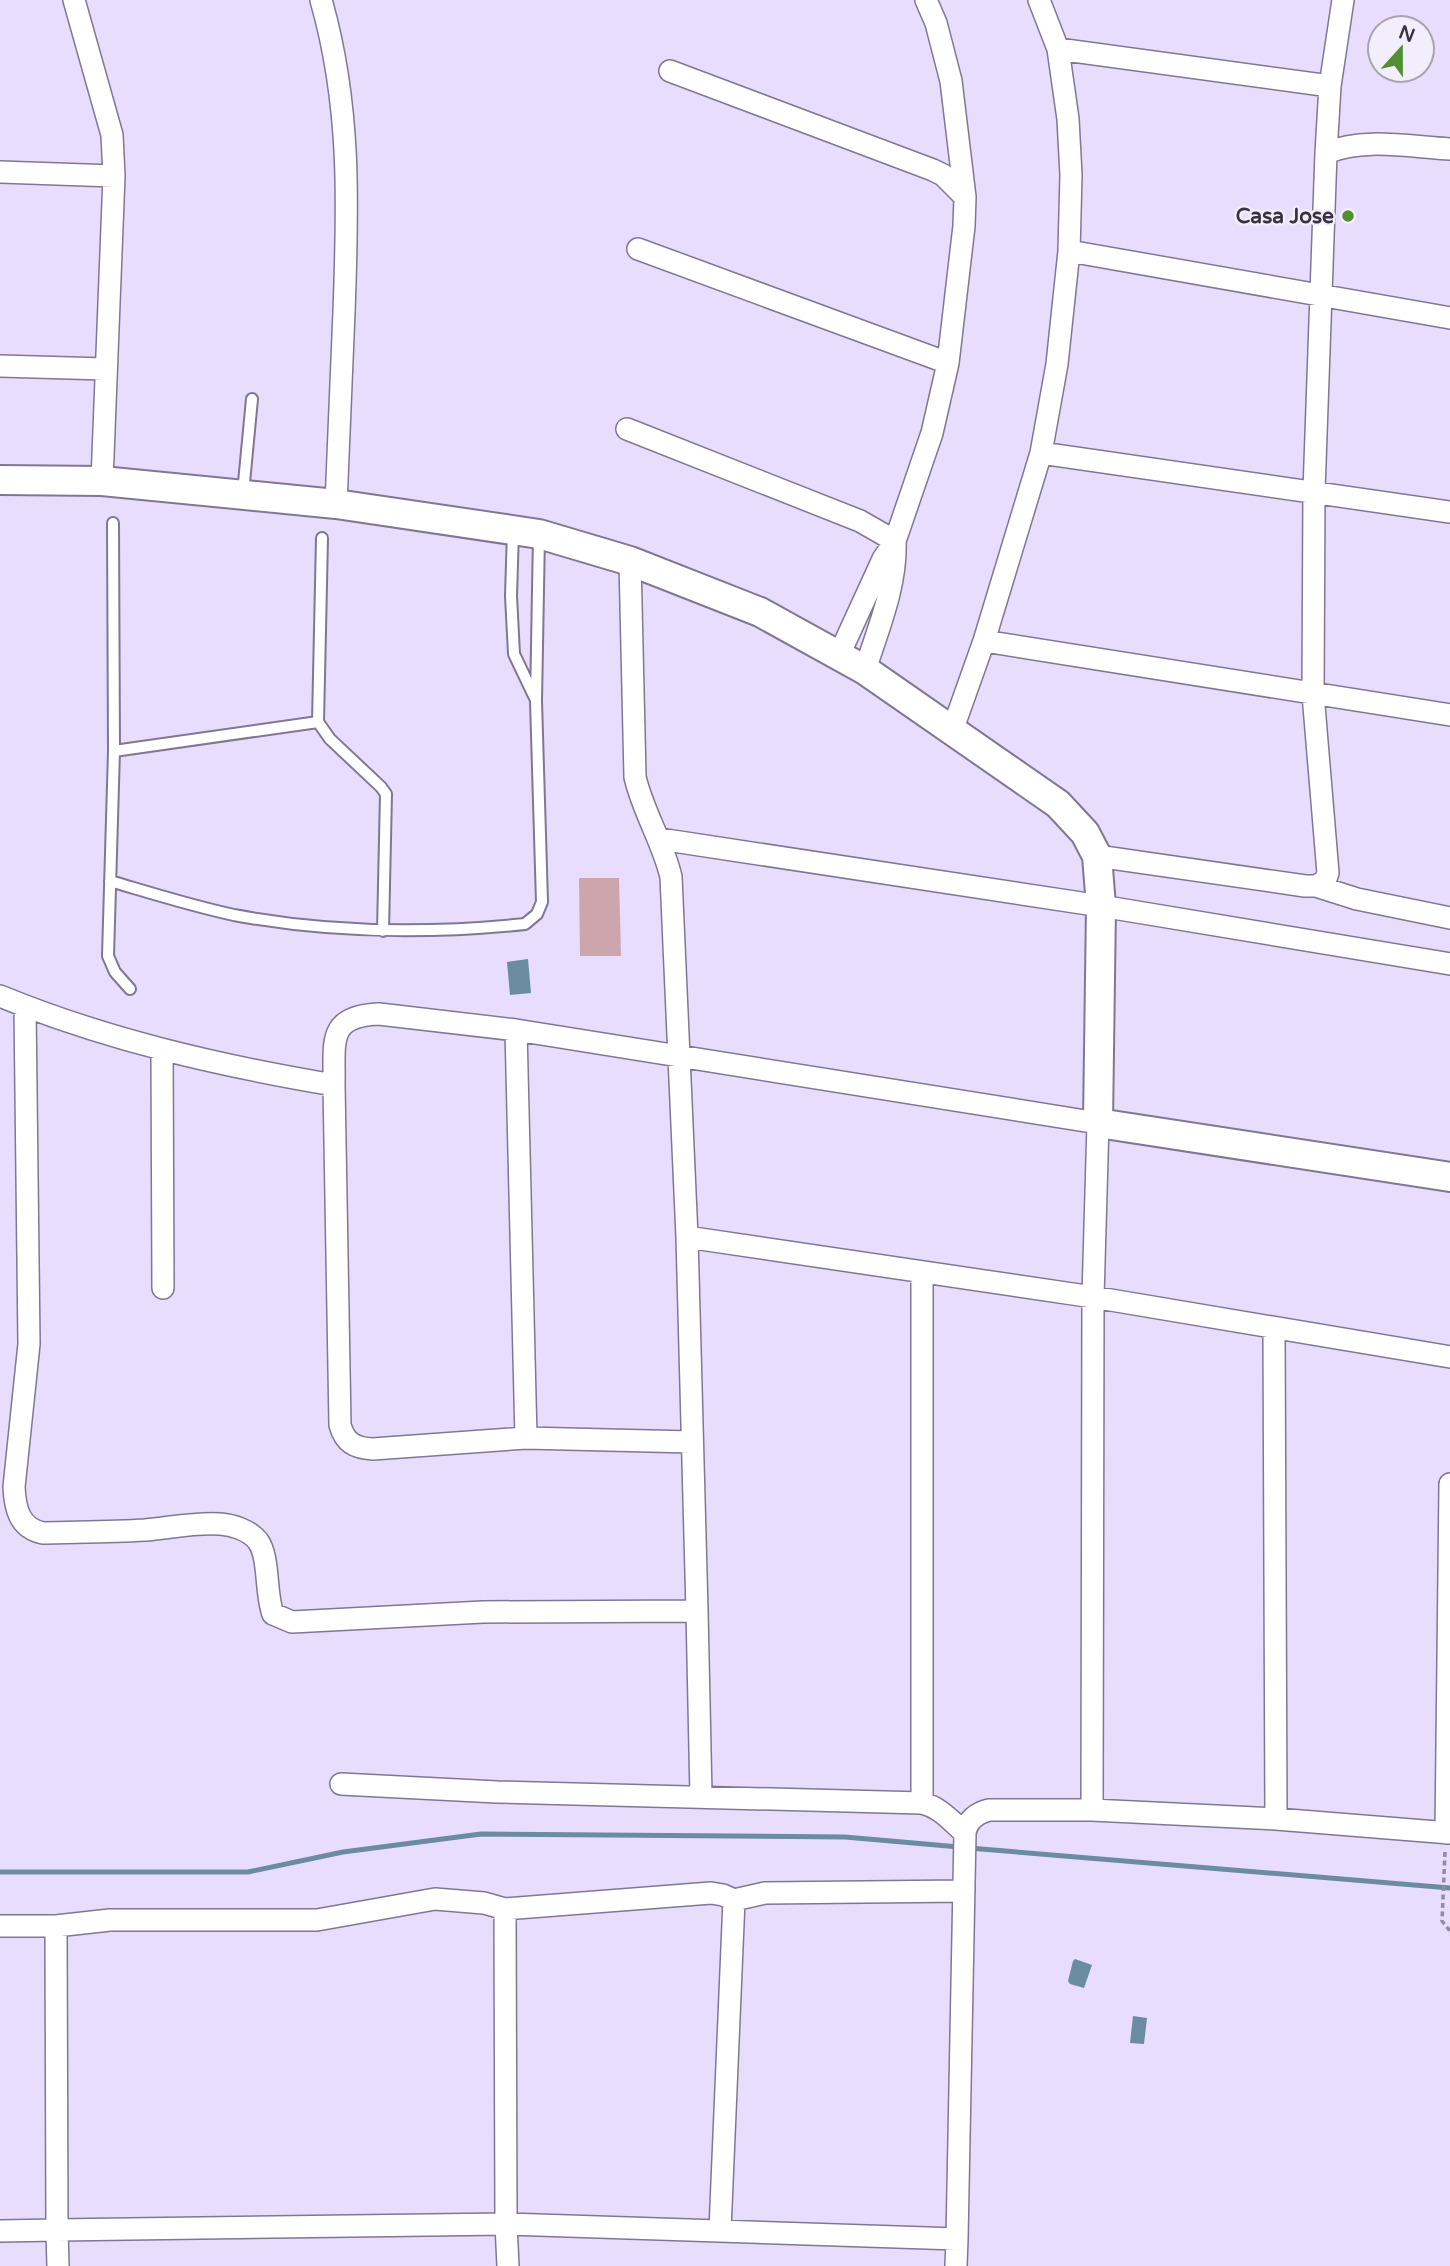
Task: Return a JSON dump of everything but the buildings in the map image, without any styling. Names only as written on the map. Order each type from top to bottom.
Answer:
[{"type":"street","points":[[74,0],[113,135],[114,176],[102,481]]},
{"type":"street","points":[[321,0],[343,104],[346,147],[345,274],[336,504]]},
{"type":"street","points":[[839,655],[883,559],[895,541],[932,433],[948,363],[961,265],[965,197],[946,58],[926,0]]},
{"type":"street","points":[[952,730],[984,641],[1041,453],[1057,364],[1069,251],[1071,175],[1068,119],[1058,48],[1038,0]]},
{"type":"street","points":[[1316,886],[1325,881],[1328,867],[1313,694],[1314,491],[1326,153],[1330,86],[1343,0]]},
{"type":"street","points":[[1058,48],[1330,86]]},
{"type":"street","points":[[670,71],[933,170],[943,175],[965,197]]},
{"type":"street","points":[[1326,153],[1361,145],[1450,149]]},
{"type":"street","points":[[0,172],[114,176]]},
{"type":"street","points":[[638,249],[948,363]]},
{"type":"street","points":[[1069,251],[1450,318]]},
{"type":"street","points":[[0,366],[105,369]]},
{"type":"street","points":[[627,429],[860,521],[895,541]]},
{"type":"street","points":[[1041,453],[1450,512]]},
{"type":"street","points":[[0,480],[102,481],[336,504],[526,532],[630,561],[760,612],[865,670],[1058,804],[1084,833],[1097,856],[1101,906],[1093,1297],[1092,1810]]},
{"type":"street","points":[[865,670],[893,576],[895,541]]},
{"type":"street","points":[[630,561],[635,777],[639,797],[660,839],[671,877],[687,1237],[701,1796]]},
{"type":"street","points":[[984,641],[1450,715]]},
{"type":"street","points":[[660,839],[1101,906],[1450,964]]},
{"type":"street","points":[[1097,856],[1305,887],[1316,886],[1357,899],[1450,918]]},
{"type":"street","points":[[0,996],[25,1007],[162,1050],[266,1074],[334,1085]]},
{"type":"street","points":[[25,1007],[29,1344],[14,1487],[15,1506],[28,1527],[43,1533],[145,1530],[218,1523],[235,1526],[249,1533],[258,1542],[263,1553],[273,1614],[292,1622],[483,1612],[697,1611]]},
{"type":"street","points":[[691,1442],[526,1438],[373,1449],[352,1445],[343,1436],[340,1425],[334,1085],[335,1042],[339,1029],[348,1019],[379,1014],[516,1030],[1450,1177]]},
{"type":"street","points":[[516,1030],[526,1438]]},
{"type":"street","points":[[162,1050],[163,1288]]},
{"type":"street","points":[[687,1237],[1093,1297],[1450,1357]]},
{"type":"street","points":[[922,1272],[922,1803]]},
{"type":"street","points":[[1274,1329],[1276,1819]]},
{"type":"street","points":[[956,2266],[966,1824],[981,1812],[989,1810],[1092,1810],[1276,1819],[1448,1833],[1450,1484]]},
{"type":"street","points":[[341,1784],[497,1792],[922,1803],[944,1813],[964,1838]]},
{"type":"street","points":[[0,1926],[57,1926],[110,1920],[317,1920],[435,1899],[484,1903],[505,1909],[700,1894],[723,1895],[734,1900],[765,1893],[963,1882]]},
{"type":"street","points":[[720,2230],[734,1900]]},
{"type":"street","points":[[505,1909],[508,2266]]},
{"type":"street","points":[[57,1926],[58,2266]]},
{"type":"street","points":[[0,2231],[506,2224],[957,2239]]},
{"type":"lane","points":[[243,493],[252,400]]},
{"type":"lane","points":[[113,523],[114,751],[108,956],[115,972],[130,989]]},
{"type":"lane","points":[[526,532],[511,596],[514,654],[536,701]]},
{"type":"lane","points":[[110,881],[234,915],[304,925],[383,931],[466,930],[525,924],[537,914],[542,902],[536,701],[526,532]]},
{"type":"lane","points":[[322,538],[318,722],[330,738],[386,794],[383,931]]},
{"type":"lane","points":[[114,751],[318,722]]},
{"type":"path","points":[[1448,1833],[1442,1920],[1450,1931]]},
{"type":"shaded area","points":[[579,878],[619,878],[621,956],[580,956]]},
{"type":"water","points":[[528,959],[531,993],[510,995],[507,962]]},
{"type":"water","points":[[1075,1959],[1092,1965],[1084,1988],[1068,1981]]},
{"type":"water","points":[[1133,2016],[1147,2018],[1144,2044],[1130,2043]]},
{"type":"waterway","points":[[0,1872],[248,1872],[343,1852],[481,1834],[845,1837],[959,1847]]},
{"type":"waterway","points":[[969,1848],[1450,1888]]},
{"type":"place","name":"Casa Jose","points":[[1348,216]]}]
